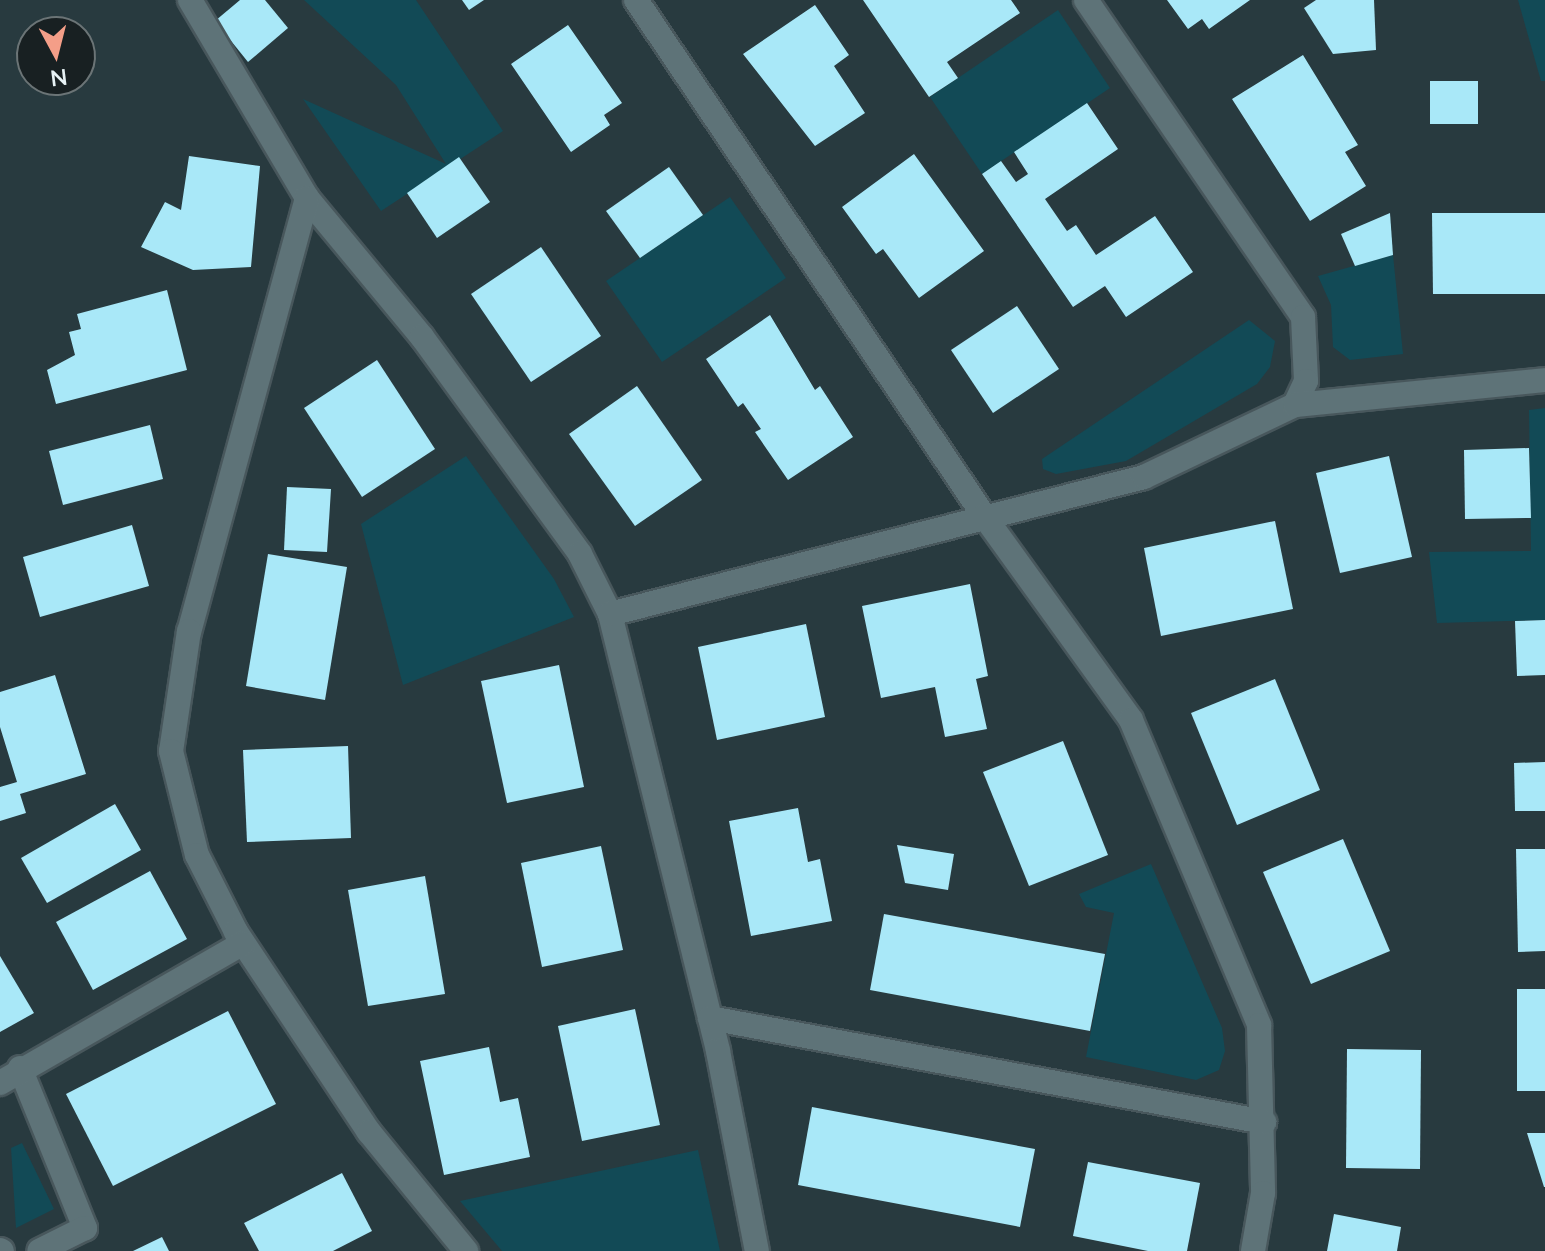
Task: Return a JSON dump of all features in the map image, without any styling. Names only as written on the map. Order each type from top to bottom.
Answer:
[{"type":"street","points":[[190,0],[307,198],[422,337],[580,554],[610,614],[710,1018],[757,1251]]},
{"type":"street","points":[[636,0],[984,516],[1131,720],[1259,1025],[1264,1122],[1263,1193],[1253,1251]]},
{"type":"street","points":[[1086,0],[1303,317],[1306,381],[1295,405]]},
{"type":"street","points":[[307,198],[189,631],[171,751],[197,855],[243,943],[369,1132],[466,1251]]},
{"type":"street","points":[[610,614],[1144,477],[1295,405],[1545,380]]},
{"type":"street","points":[[0,1083],[20,1068],[243,943]]},
{"type":"street","points":[[710,1018],[1264,1122]]},
{"type":"street","points":[[20,1068],[85,1228],[39,1251]]},
{"type":"shaded area","points":[[304,0],[416,0],[503,131],[381,211],[303,99],[446,164],[396,85]]},
{"type":"shaded area","points":[[1518,0],[1545,0],[1545,81],[1541,81]]},
{"type":"shaded area","points":[[1058,10],[1110,88],[982,174],[930,97]]},
{"type":"shaded area","points":[[730,197],[786,278],[662,362],[606,281]]},
{"type":"shaded area","points":[[1393,255],[1403,354],[1350,360],[1333,347],[1331,305],[1318,276]]},
{"type":"shaded area","points":[[1249,320],[1275,341],[1270,367],[1257,384],[1126,461],[1056,474],[1043,469],[1042,459]]},
{"type":"shaded area","points":[[1545,408],[1545,620],[1437,623],[1429,552],[1531,551],[1529,410]]},
{"type":"shaded area","points":[[466,456],[554,579],[574,617],[403,685],[361,524]]},
{"type":"shaded area","points":[[1151,864],[1222,1028],[1225,1051],[1219,1070],[1196,1080],[1086,1057],[1114,913],[1086,907],[1079,894]]},
{"type":"shaded area","points":[[22,1143],[54,1209],[16,1228],[11,1148]]},
{"type":"shaded area","points":[[698,1150],[720,1251],[502,1251],[460,1201]]},
{"type":"building","points":[[240,0],[265,0],[288,28],[248,62],[215,21]]},
{"type":"building","points":[[462,0],[484,0],[469,10]]},
{"type":"building","points":[[863,0],[1011,0],[1020,13],[947,62],[958,78],[929,97]]},
{"type":"building","points":[[1167,0],[1250,0],[1209,29],[1202,19],[1188,29]]},
{"type":"building","points":[[1316,0],[1374,0],[1376,50],[1333,54],[1304,8]]},
{"type":"building","points":[[815,5],[849,55],[834,66],[865,113],[815,146],[743,54]]},
{"type":"building","points":[[568,25],[622,103],[604,115],[610,125],[571,152],[511,64]]},
{"type":"building","points":[[1303,55],[1358,145],[1345,152],[1366,186],[1310,221],[1232,99]]},
{"type":"building","points":[[1430,81],[1478,81],[1478,124],[1430,124]]},
{"type":"building","points":[[1087,103],[1118,149],[1045,199],[1067,231],[1076,225],[1096,255],[1155,216],[1193,272],[1126,317],[1105,286],[1073,307],[982,174],[1001,161],[1016,182],[1028,174],[1014,152]]},
{"type":"building","points":[[914,154],[984,251],[919,298],[883,249],[876,254],[842,207]]},
{"type":"building","points":[[189,156],[260,166],[251,267],[193,270],[141,247],[165,202],[181,210]]},
{"type":"building","points":[[459,157],[490,202],[437,238],[407,193]]},
{"type":"building","points":[[669,167],[703,215],[640,258],[606,211]]},
{"type":"building","points":[[1390,213],[1393,255],[1355,266],[1341,234]]},
{"type":"building","points":[[1432,213],[1545,213],[1545,294],[1433,294]]},
{"type":"building","points":[[541,247],[601,336],[531,382],[471,294]]},
{"type":"building","points":[[167,290],[187,370],[56,404],[47,370],[75,355],[69,332],[81,329],[77,314]]},
{"type":"building","points":[[1017,306],[1059,369],[993,413],[951,350]]},
{"type":"building","points":[[770,315],[815,390],[820,386],[853,437],[788,480],[755,432],[761,429],[743,403],[738,407],[706,359]]},
{"type":"building","points":[[377,360],[435,449],[362,497],[304,408]]},
{"type":"building","points":[[637,386],[702,480],[635,526],[569,434]]},
{"type":"building","points":[[150,425],[163,479],[63,505],[49,451]]},
{"type":"building","points":[[1529,448],[1531,518],[1465,519],[1464,450]]},
{"type":"building","points":[[1389,456],[1412,557],[1340,573],[1316,473]]},
{"type":"building","points":[[287,487],[331,489],[327,552],[284,550]]},
{"type":"building","points":[[1275,521],[1293,609],[1161,636],[1144,548]]},
{"type":"building","points":[[132,525],[149,586],[40,617],[23,557]]},
{"type":"building","points":[[268,554],[347,567],[325,700],[246,686]]},
{"type":"building","points":[[970,584],[988,676],[976,679],[987,729],[945,737],[935,687],[881,698],[862,606]]},
{"type":"building","points":[[1545,620],[1545,675],[1517,676],[1515,621]]},
{"type":"building","points":[[806,624],[825,717],[717,740],[698,647]]},
{"type":"building","points":[[559,665],[584,787],[507,803],[481,681]]},
{"type":"building","points":[[55,675],[86,774],[20,794],[26,813],[0,821],[0,787],[17,782],[0,727],[0,692]]},
{"type":"building","points":[[1275,679],[1320,790],[1237,825],[1191,713]]},
{"type":"building","points":[[1063,741],[1108,855],[1029,886],[983,772]]},
{"type":"building","points":[[348,746],[351,838],[247,842],[243,750]]},
{"type":"building","points":[[1545,762],[1545,811],[1515,811],[1514,763]]},
{"type":"building","points":[[115,804],[141,850],[47,903],[21,858]]},
{"type":"building","points":[[798,808],[808,862],[820,859],[832,921],[751,936],[729,821]]},
{"type":"building","points":[[1343,839],[1390,951],[1311,984],[1263,872]]},
{"type":"building","points":[[897,845],[954,854],[948,890],[905,883]]},
{"type":"building","points":[[601,846],[623,950],[542,967],[521,863]]},
{"type":"building","points":[[1516,849],[1545,849],[1545,951],[1518,952]]},
{"type":"building","points":[[150,871],[187,939],[93,990],[56,922]]},
{"type":"building","points":[[425,876],[445,994],[368,1006],[348,890]]},
{"type":"building","points":[[884,914],[1105,954],[1090,1031],[870,990]]},
{"type":"building","points":[[0,956],[34,1013],[0,1032]]},
{"type":"building","points":[[1517,989],[1545,989],[1545,1091],[1517,1091]]},
{"type":"building","points":[[635,1009],[660,1125],[582,1141],[558,1026]]},
{"type":"building","points":[[228,1011],[276,1104],[113,1186],[66,1094]]},
{"type":"building","points":[[489,1047],[500,1102],[518,1098],[530,1157],[444,1175],[420,1061]]},
{"type":"building","points":[[1347,1049],[1421,1050],[1420,1169],[1346,1168]]},
{"type":"building","points":[[812,1107],[1035,1149],[1020,1227],[798,1185]]},
{"type":"building","points":[[1527,1133],[1545,1133],[1545,1187],[1544,1187]]},
{"type":"building","points":[[1088,1162],[1200,1183],[1187,1251],[1148,1251],[1073,1236]]},
{"type":"building","points":[[342,1173],[372,1231],[333,1251],[259,1251],[244,1223]]},
{"type":"building","points":[[1334,1214],[1401,1227],[1397,1251],[1327,1251]]},
{"type":"building","points":[[162,1237],[169,1251],[133,1251]]}]
